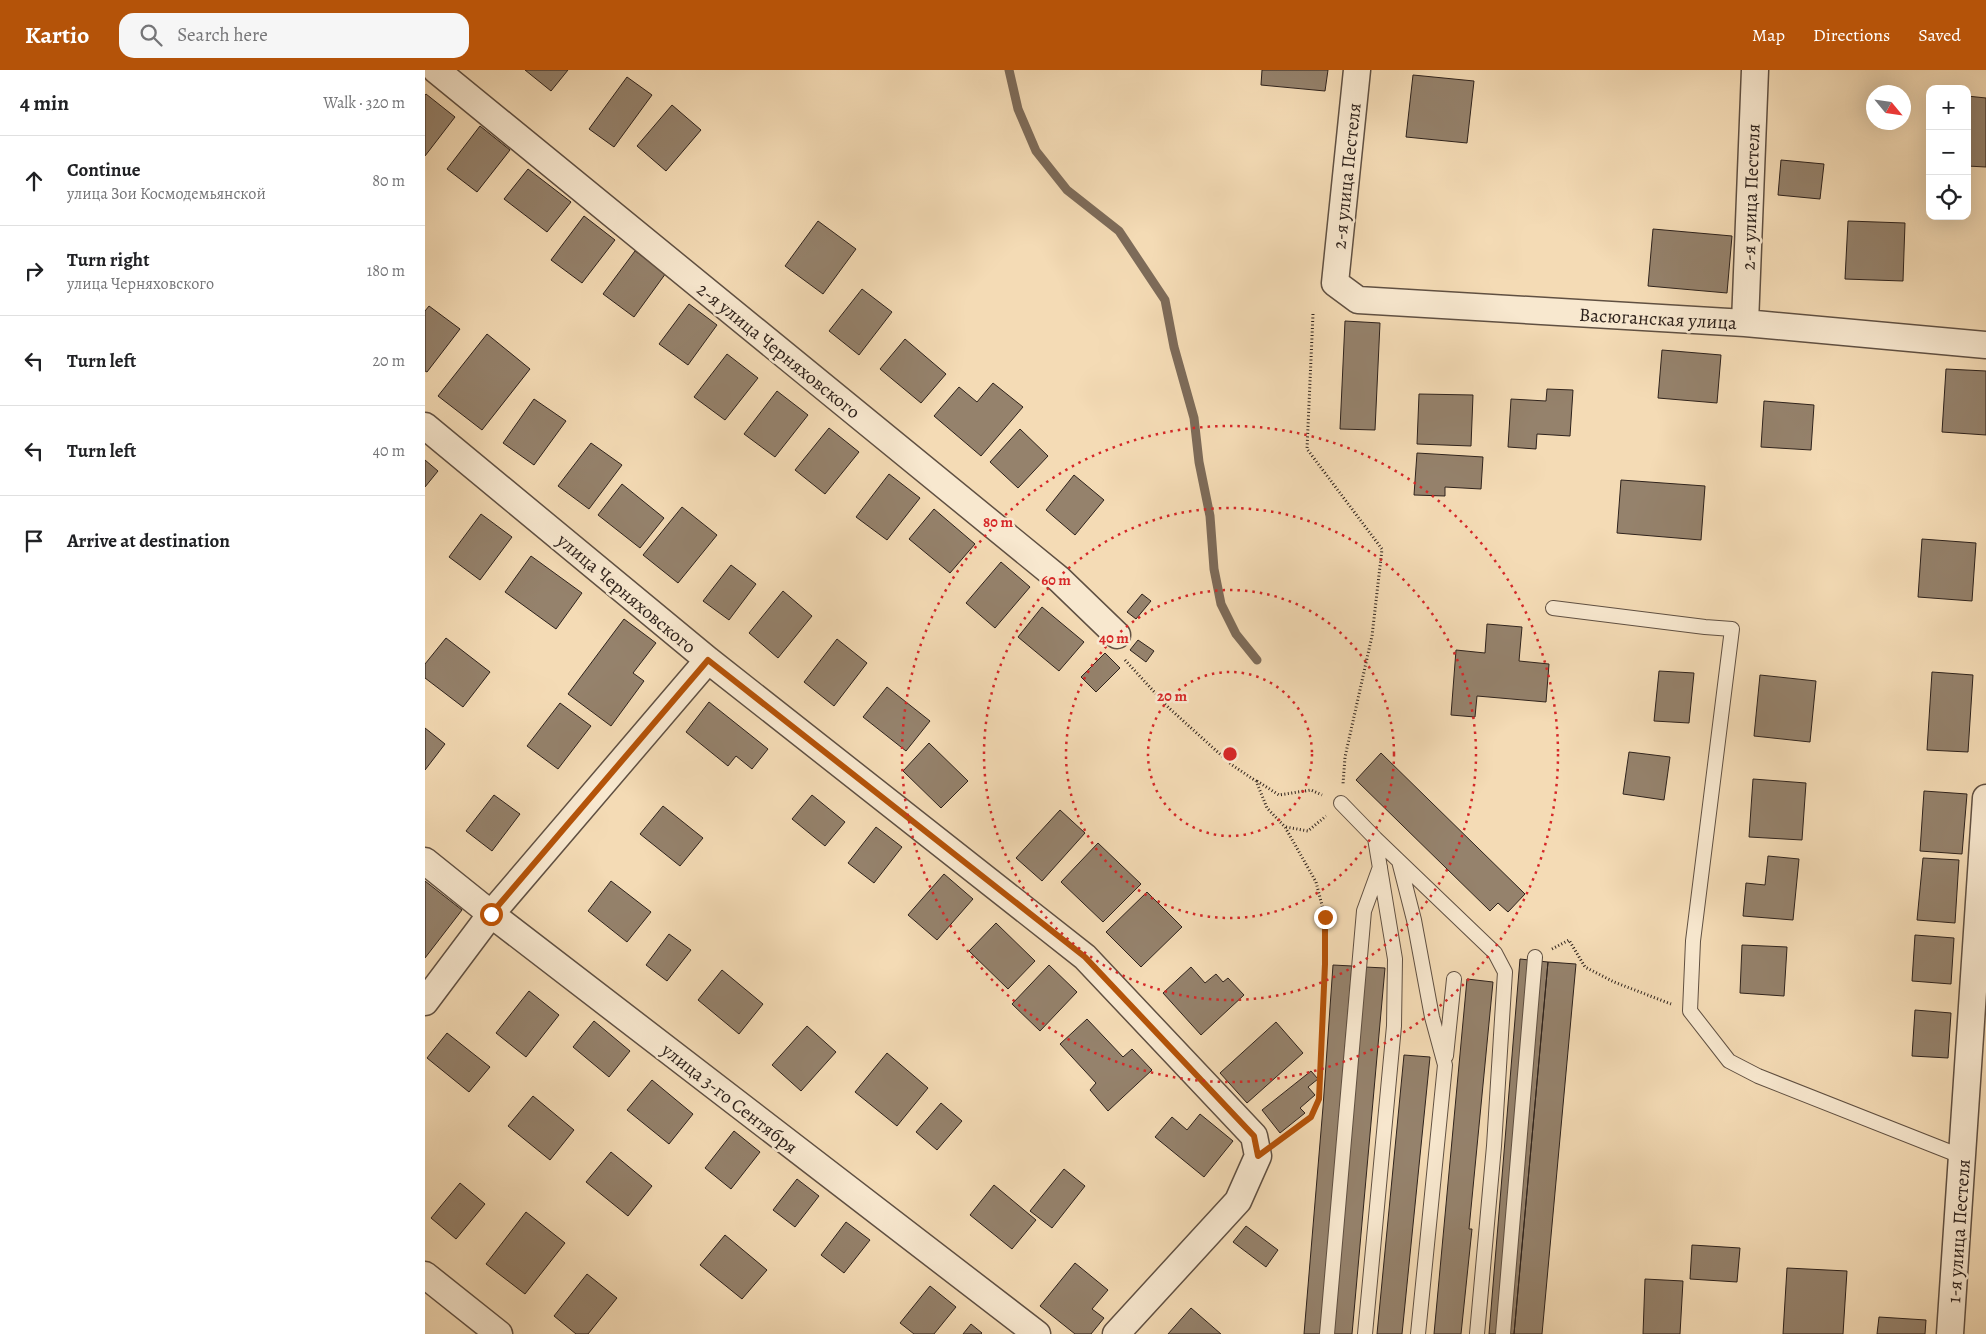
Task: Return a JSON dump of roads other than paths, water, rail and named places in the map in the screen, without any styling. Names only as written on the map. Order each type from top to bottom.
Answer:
[{"type":"street","name":"2-я улица Черняховского","points":[[436,70],[1059,579],[1117,635]]},
{"type":"street","name":"2-я улица Пестеля","points":[[1335,283],[1357,70]]},
{"type":"street","name":"2-я улица Пестеля","points":[[1745,323],[1755,70]]},
{"type":"street","name":"Васюганская улица","points":[[1335,283],[1358,300],[1745,323],[1986,345]]},
{"type":"street","name":"улица Черняховского","points":[[425,426],[708,660],[1085,957],[1256,1146],[1238,1201],[1116,1334]]},
{"type":"street","points":[[425,1002],[491,914],[708,660]]},
{"type":"street","name":"1-я улица Пестеля","points":[[1950,1334],[1986,798]]},
{"type":"street","name":"улица 3-го Сентября","points":[[425,861],[491,914],[1037,1334]]},
{"type":"street","points":[[425,1275],[499,1334]]},
{"type":"lane","points":[[1553,608],[1732,629],[1693,941],[1690,1011],[1729,1060],[1758,1076],[1963,1157]]},
{"type":"lane","points":[[1341,803],[1399,862],[1495,953],[1505,972],[1494,1146],[1477,1334]]},
{"type":"lane","points":[[1365,1334],[1393,1026],[1395,959],[1381,865],[1375,838]]},
{"type":"lane","points":[[1399,862],[1414,920],[1432,1016],[1445,1064]]},
{"type":"lane","points":[[1327,1334],[1364,911],[1381,865]]},
{"type":"lane","points":[[1503,1334],[1535,957]]},
{"type":"lane","points":[[1418,1334],[1454,979]]},
{"type":"waterway","points":[[1009,70],[1018,109],[1036,151],[1067,190],[1119,231],[1165,300],[1174,347],[1194,418],[1199,462],[1210,516],[1214,569],[1221,604],[1236,634],[1257,660]]}]
